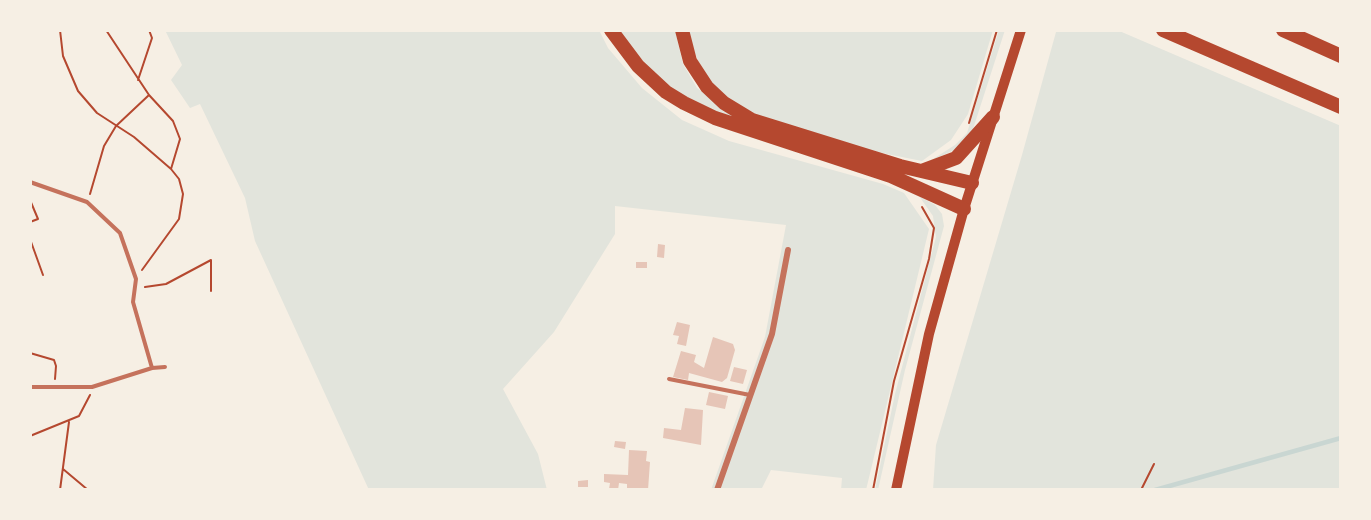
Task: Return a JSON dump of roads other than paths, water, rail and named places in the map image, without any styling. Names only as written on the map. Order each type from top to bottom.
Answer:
[{"type":"highway","points":[[611,30],[638,66],[666,92],[684,103],[715,118],[891,176],[964,209]]},
{"type":"highway","points":[[682,30],[685,48],[697,75],[716,97],[737,112],[775,128],[900,165],[972,183]]},
{"type":"highway","points":[[1163,30],[1341,107]]},
{"type":"highway","points":[[1283,30],[1341,56]]},
{"type":"highway","points":[[924,170],[956,158],[993,117]]},
{"type":"main road","points":[[896,490],[929,334],[964,209],[1021,30]]},
{"type":"street","points":[[717,490],[772,334],[788,250]]},
{"type":"lane","points":[[30,182],[87,202],[120,233],[136,279],[133,302],[152,368]]},
{"type":"lane","points":[[30,387],[92,387],[152,368],[165,367]]},
{"type":"lane","points":[[669,379],[751,395]]},
{"type":"waterway","points":[[1155,490],[1341,438]]}]
